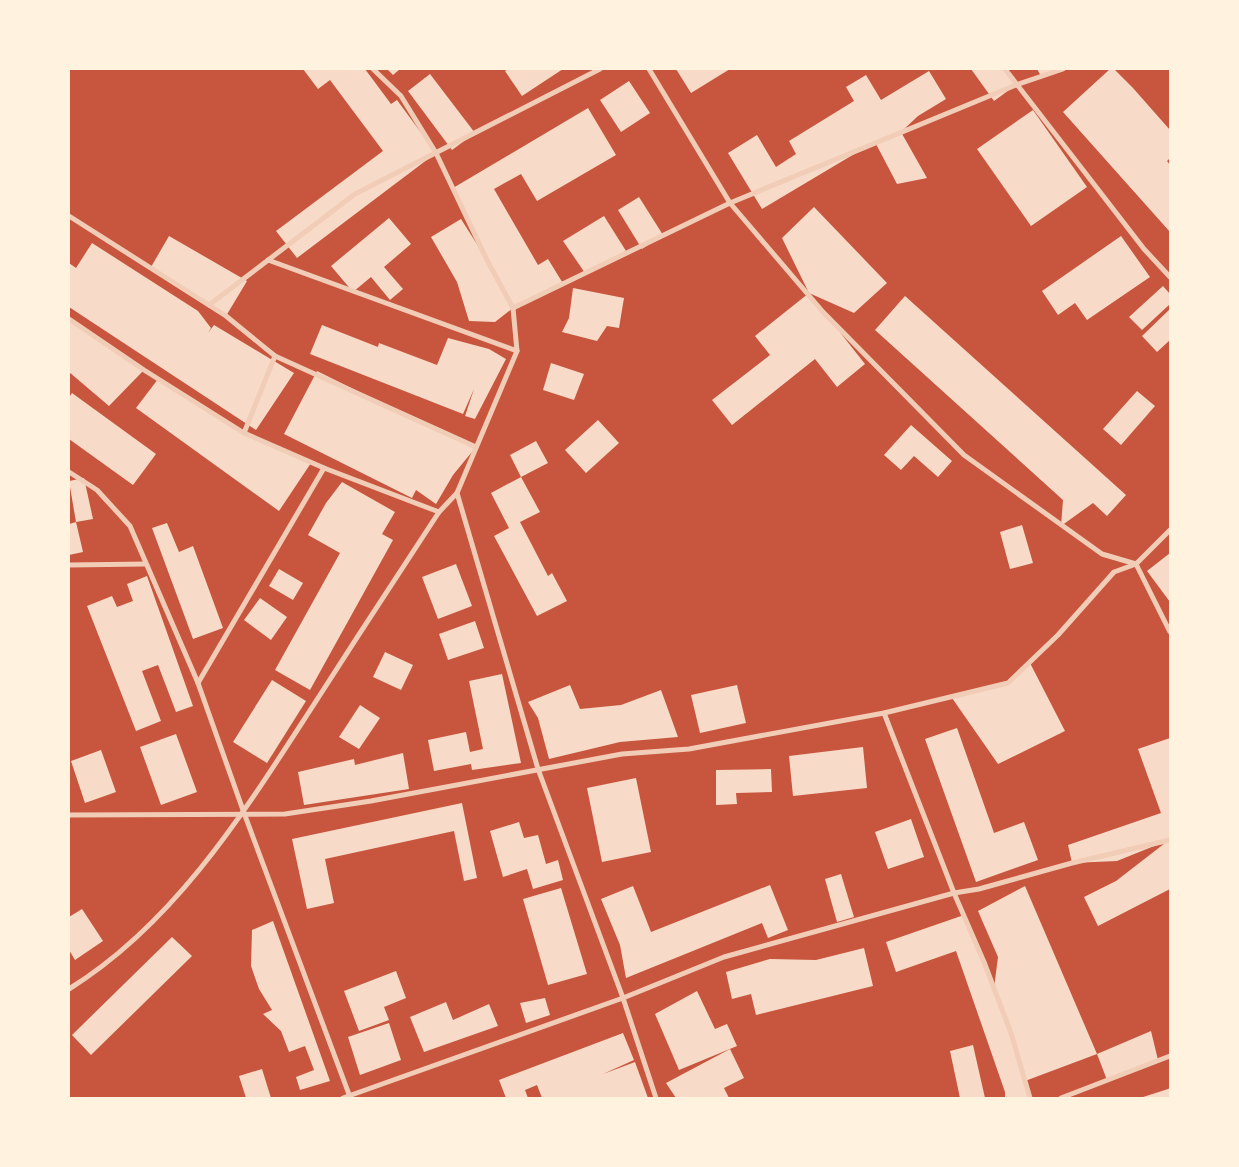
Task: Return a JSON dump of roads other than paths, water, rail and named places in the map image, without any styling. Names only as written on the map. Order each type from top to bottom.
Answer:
[{"type":"street","points":[[69,989],[98,971],[138,935],[194,876],[244,813],[439,512],[457,493],[517,351],[512,308],[436,153],[401,96],[373,69]]},
{"type":"street","points":[[209,305],[355,194],[600,69]]},
{"type":"street","points":[[649,69],[730,203],[823,312],[964,455],[1102,554],[1136,564],[1170,632]]},
{"type":"street","points":[[1005,69],[1144,249],[1170,277]]},
{"type":"street","points":[[512,308],[730,203],[1016,85],[1063,69]]},
{"type":"street","points":[[69,216],[209,305],[275,356],[476,448]]},
{"type":"street","points":[[268,260],[517,351]]},
{"type":"street","points":[[69,319],[144,370],[244,433],[324,468],[439,512]]},
{"type":"street","points":[[244,433],[275,356]]},
{"type":"street","points":[[198,684],[324,468]]},
{"type":"street","points":[[69,472],[97,490],[130,526],[198,684],[350,1097]]},
{"type":"street","points":[[457,493],[538,769],[623,998],[656,1098]]},
{"type":"street","points":[[69,815],[285,814],[371,801],[622,754],[689,749],[884,713],[1008,683],[1058,635],[1114,572],[1136,564],[1170,530]]},
{"type":"street","points":[[69,566],[146,564]]},
{"type":"street","points":[[884,713],[1011,1033],[1030,1098]]},
{"type":"street","points":[[344,1098],[623,998],[724,957],[954,893],[979,889],[1072,863],[1170,840]]},
{"type":"street","points":[[1061,1098],[1170,1056]]}]
